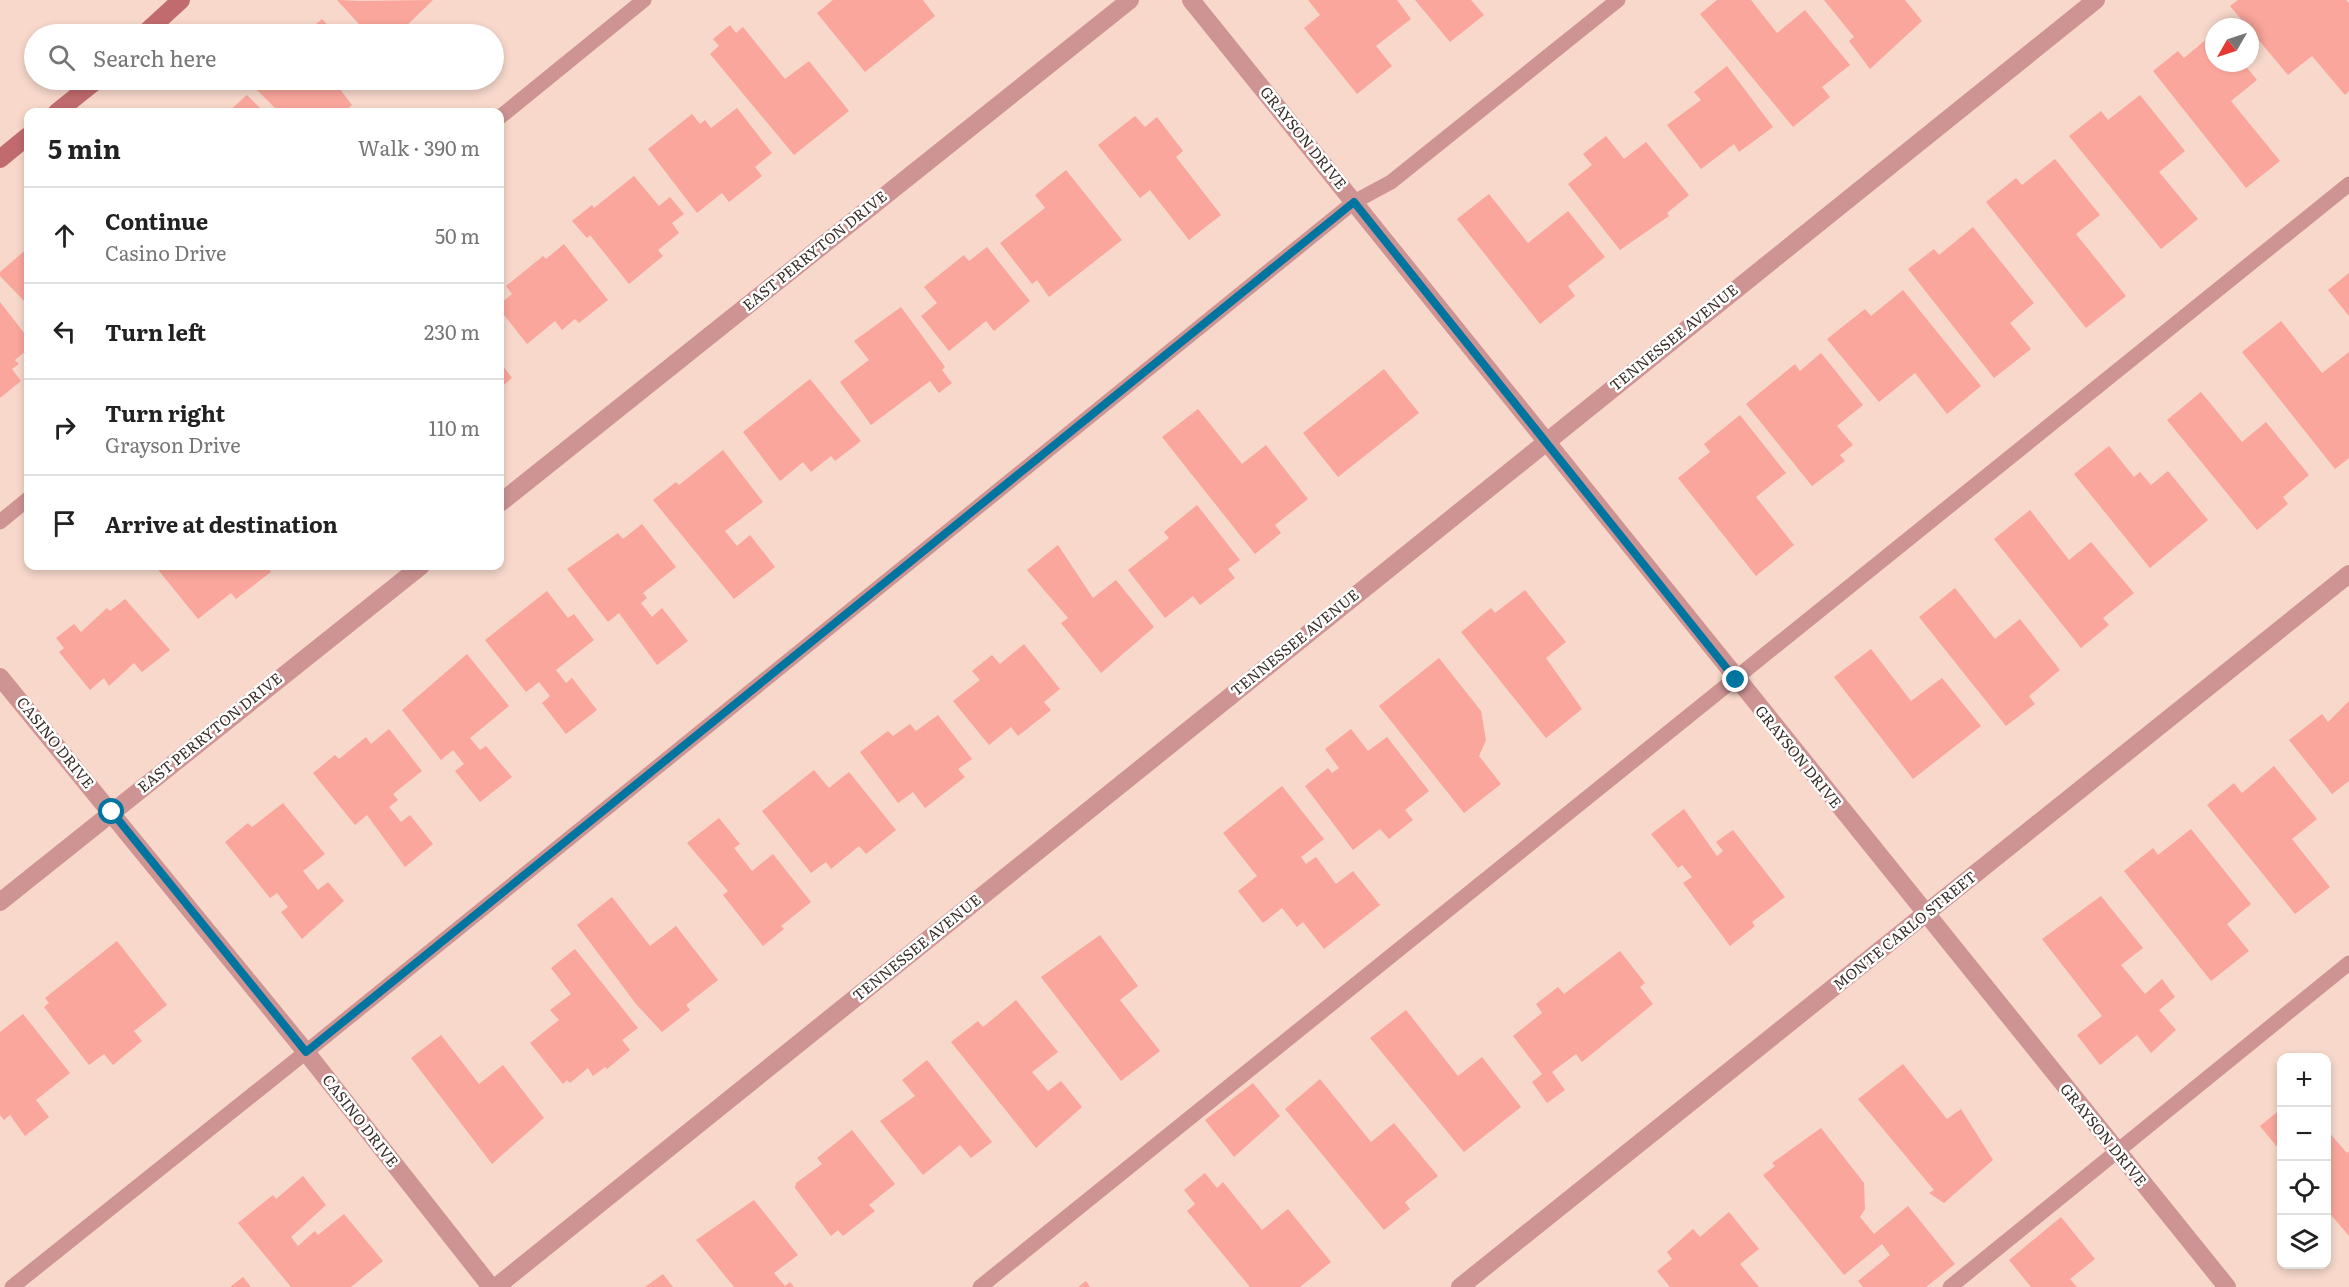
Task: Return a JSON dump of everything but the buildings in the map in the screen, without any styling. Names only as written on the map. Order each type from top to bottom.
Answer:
[{"type":"street","points":[[155,24],[181,0]]},
{"type":"street","name":"EAST PERRYTON DRIVE","points":[[504,500],[1130,0]]},
{"type":"street","name":"GRAYSON DRIVE","points":[[1191,0],[2116,1153],[2227,1287]]},
{"type":"street","name":"TENNESSEE AVENUE","points":[[494,1287],[2096,0]]},
{"type":"street","points":[[62,108],[84,90]]},
{"type":"street","points":[[0,159],[24,139]]},
{"type":"street","name":"EAST PERRYTON DRIVE","points":[[0,902],[416,570]]},
{"type":"street","name":"MONTE CARLO STREET","points":[[1460,1287],[2349,574]]},
{"type":"street","name":"CASINO DRIVE","points":[[0,676],[494,1287]]},
{"type":"lane","points":[[504,114],[644,0]]},
{"type":"lane","points":[[12,1287],[306,1052],[1354,202],[1391,182],[1618,0]]},
{"type":"lane","points":[[980,1287],[2349,184]]},
{"type":"lane","points":[[0,522],[24,502]]},
{"type":"lane","points":[[1950,1287],[2349,963]]},
{"type":"route","points":[[112,812],[306,1052],[1354,202],[1736,680]]}]
